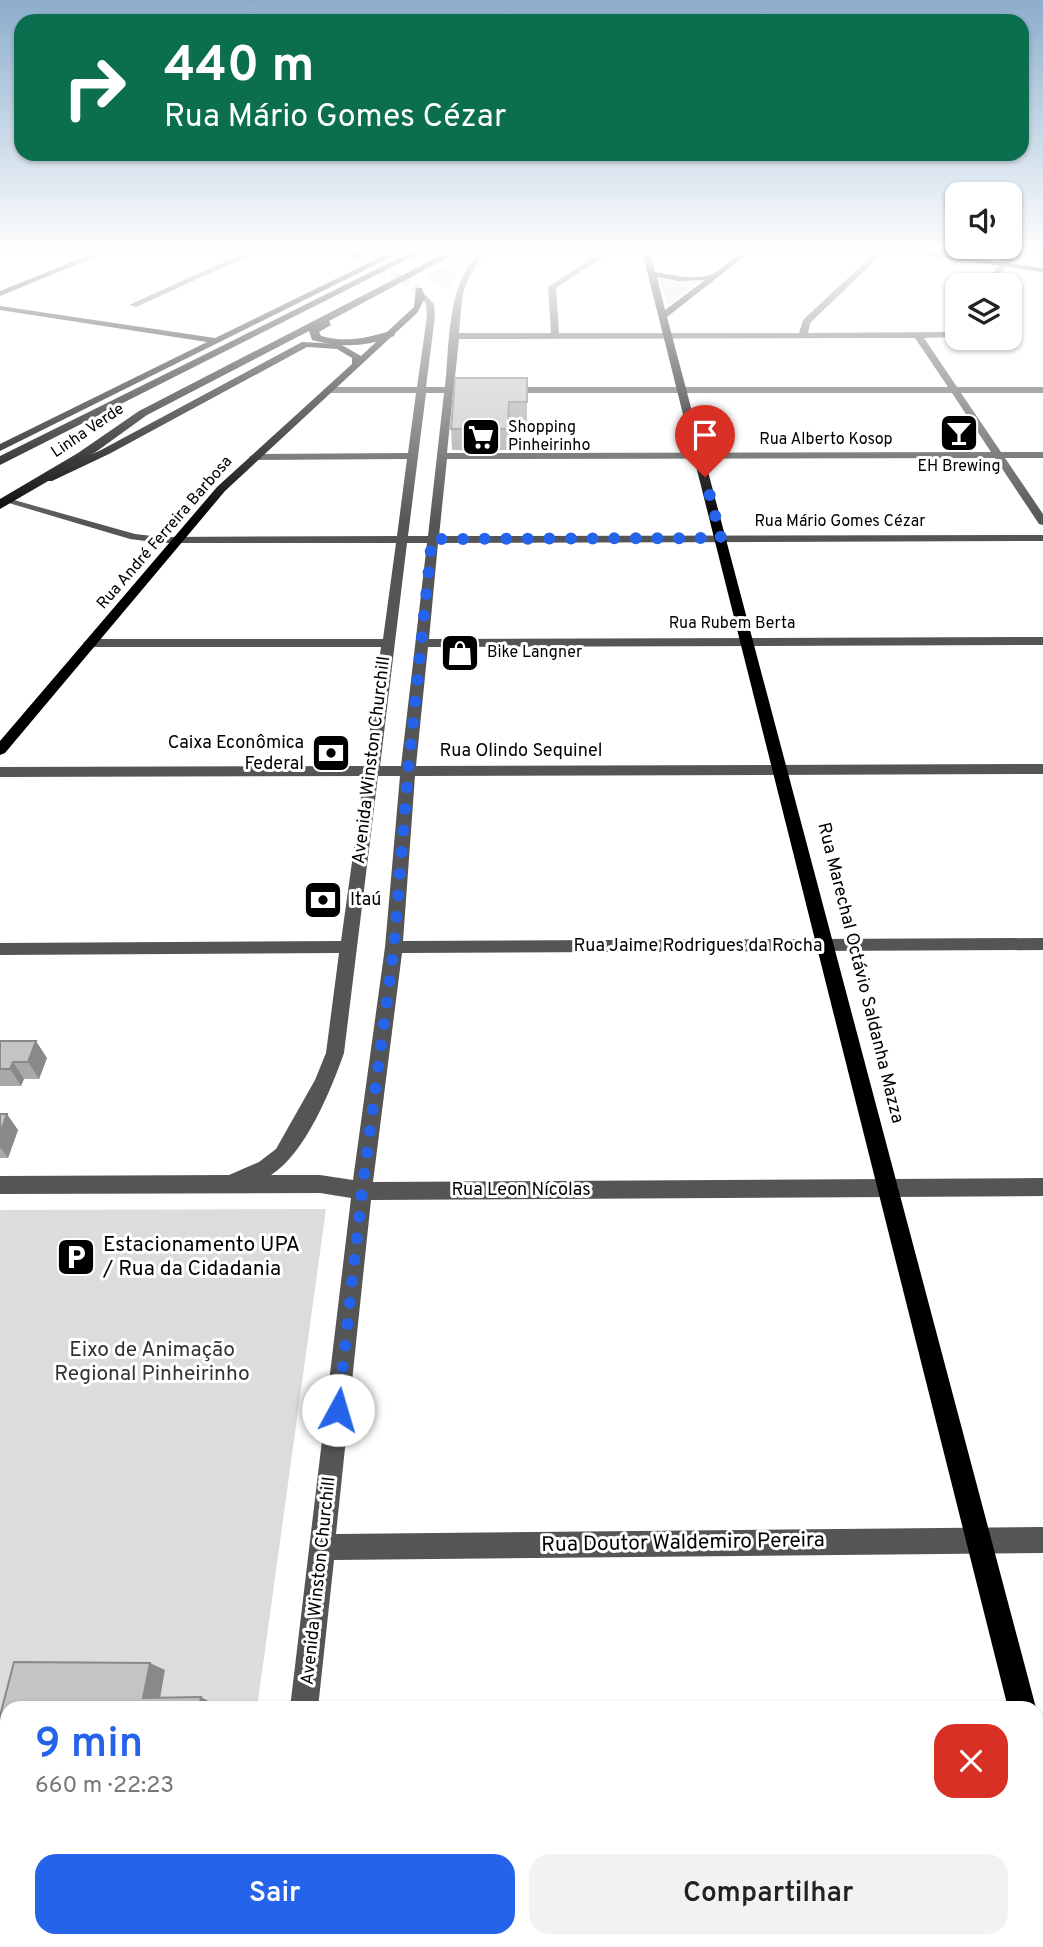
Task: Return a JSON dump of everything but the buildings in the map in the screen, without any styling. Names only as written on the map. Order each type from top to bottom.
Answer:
[{"type":"highway","name":"Linha Verde","points":[[0,461],[238,342]]},
{"type":"highway","name":"Linha Verde","points":[[3,503],[42,481],[143,413],[282,342]]},
{"type":"highway","points":[[333,342],[351,344],[366,342]]},
{"type":"main road","points":[[0,448],[213,342]]},
{"type":"main road","name":"Rua André Ferreira Barbosa","points":[[0,750],[176,540],[254,457],[381,342]]},
{"type":"main road","name":"Rua Marechal Octávio Saldanha Mazza","points":[[671,342],[1020,1701]]},
{"type":"main road","points":[[42,481],[105,452],[305,344],[331,345],[351,351],[357,357],[356,364]]},
{"type":"street","name":"Avenida Winston Churchill","points":[[223,1184],[266,1168],[283,1155],[324,1082],[340,1031],[369,771],[428,342]]},
{"type":"street","name":"Avenida Winston Churchill","points":[[305,1701],[362,1191],[394,947],[408,771],[453,342]]},
{"type":"street","points":[[922,342],[1043,522]]},
{"type":"street","points":[[930,353],[940,342]]},
{"type":"street","points":[[328,390],[475,390]]},
{"type":"street","points":[[488,390],[1043,390]]},
{"type":"street","points":[[254,457],[411,456]]},
{"type":"street","name":"Rua Alberto Kosop","points":[[442,456],[1043,456]]},
{"type":"street","name":"Rua Mário Gomes Cézar","points":[[3,503],[134,537],[176,540],[1043,538]]},
{"type":"street","name":"Rua Rubem Berta","points":[[422,643],[1043,640]]},
{"type":"street","points":[[89,643],[386,643]]},
{"type":"street","name":"Rua Olindo Sequinel","points":[[0,772],[1043,769]]},
{"type":"street","name":"Rua Jaime Rodrigues da Rocha","points":[[394,947],[1043,944]]},
{"type":"street","points":[[0,949],[349,947]]},
{"type":"street","name":"Rua Leon Nícolas","points":[[0,1185],[320,1184],[362,1191],[1043,1187]]},
{"type":"street","name":"Rua Doutor Waldemiro Pereira","points":[[322,1547],[1043,1539]]},
{"type":"green space","name":"Eixo de Animação Regional Pinheirinho","points":[[326,1209],[258,1701],[0,1701],[0,1210]]},
{"type":"place","name":"EH Brewing","points":[[959,433]]},
{"type":"place","name":"Shopping Pinheirinho","points":[[481,437]]},
{"type":"place","name":"Bike Langner","points":[[460,653]]},
{"type":"place","name":"Caixa Econômica Federal","points":[[331,753]]},
{"type":"place","name":"Itaú","points":[[323,900]]},
{"type":"place","name":"Estacionamento UPA / Rua da Cidadania","points":[[76,1257]]},
{"type":"route","points":[[338,1410],[362,1191],[394,947],[408,771],[432,539],[721,538],[705,477]]}]
